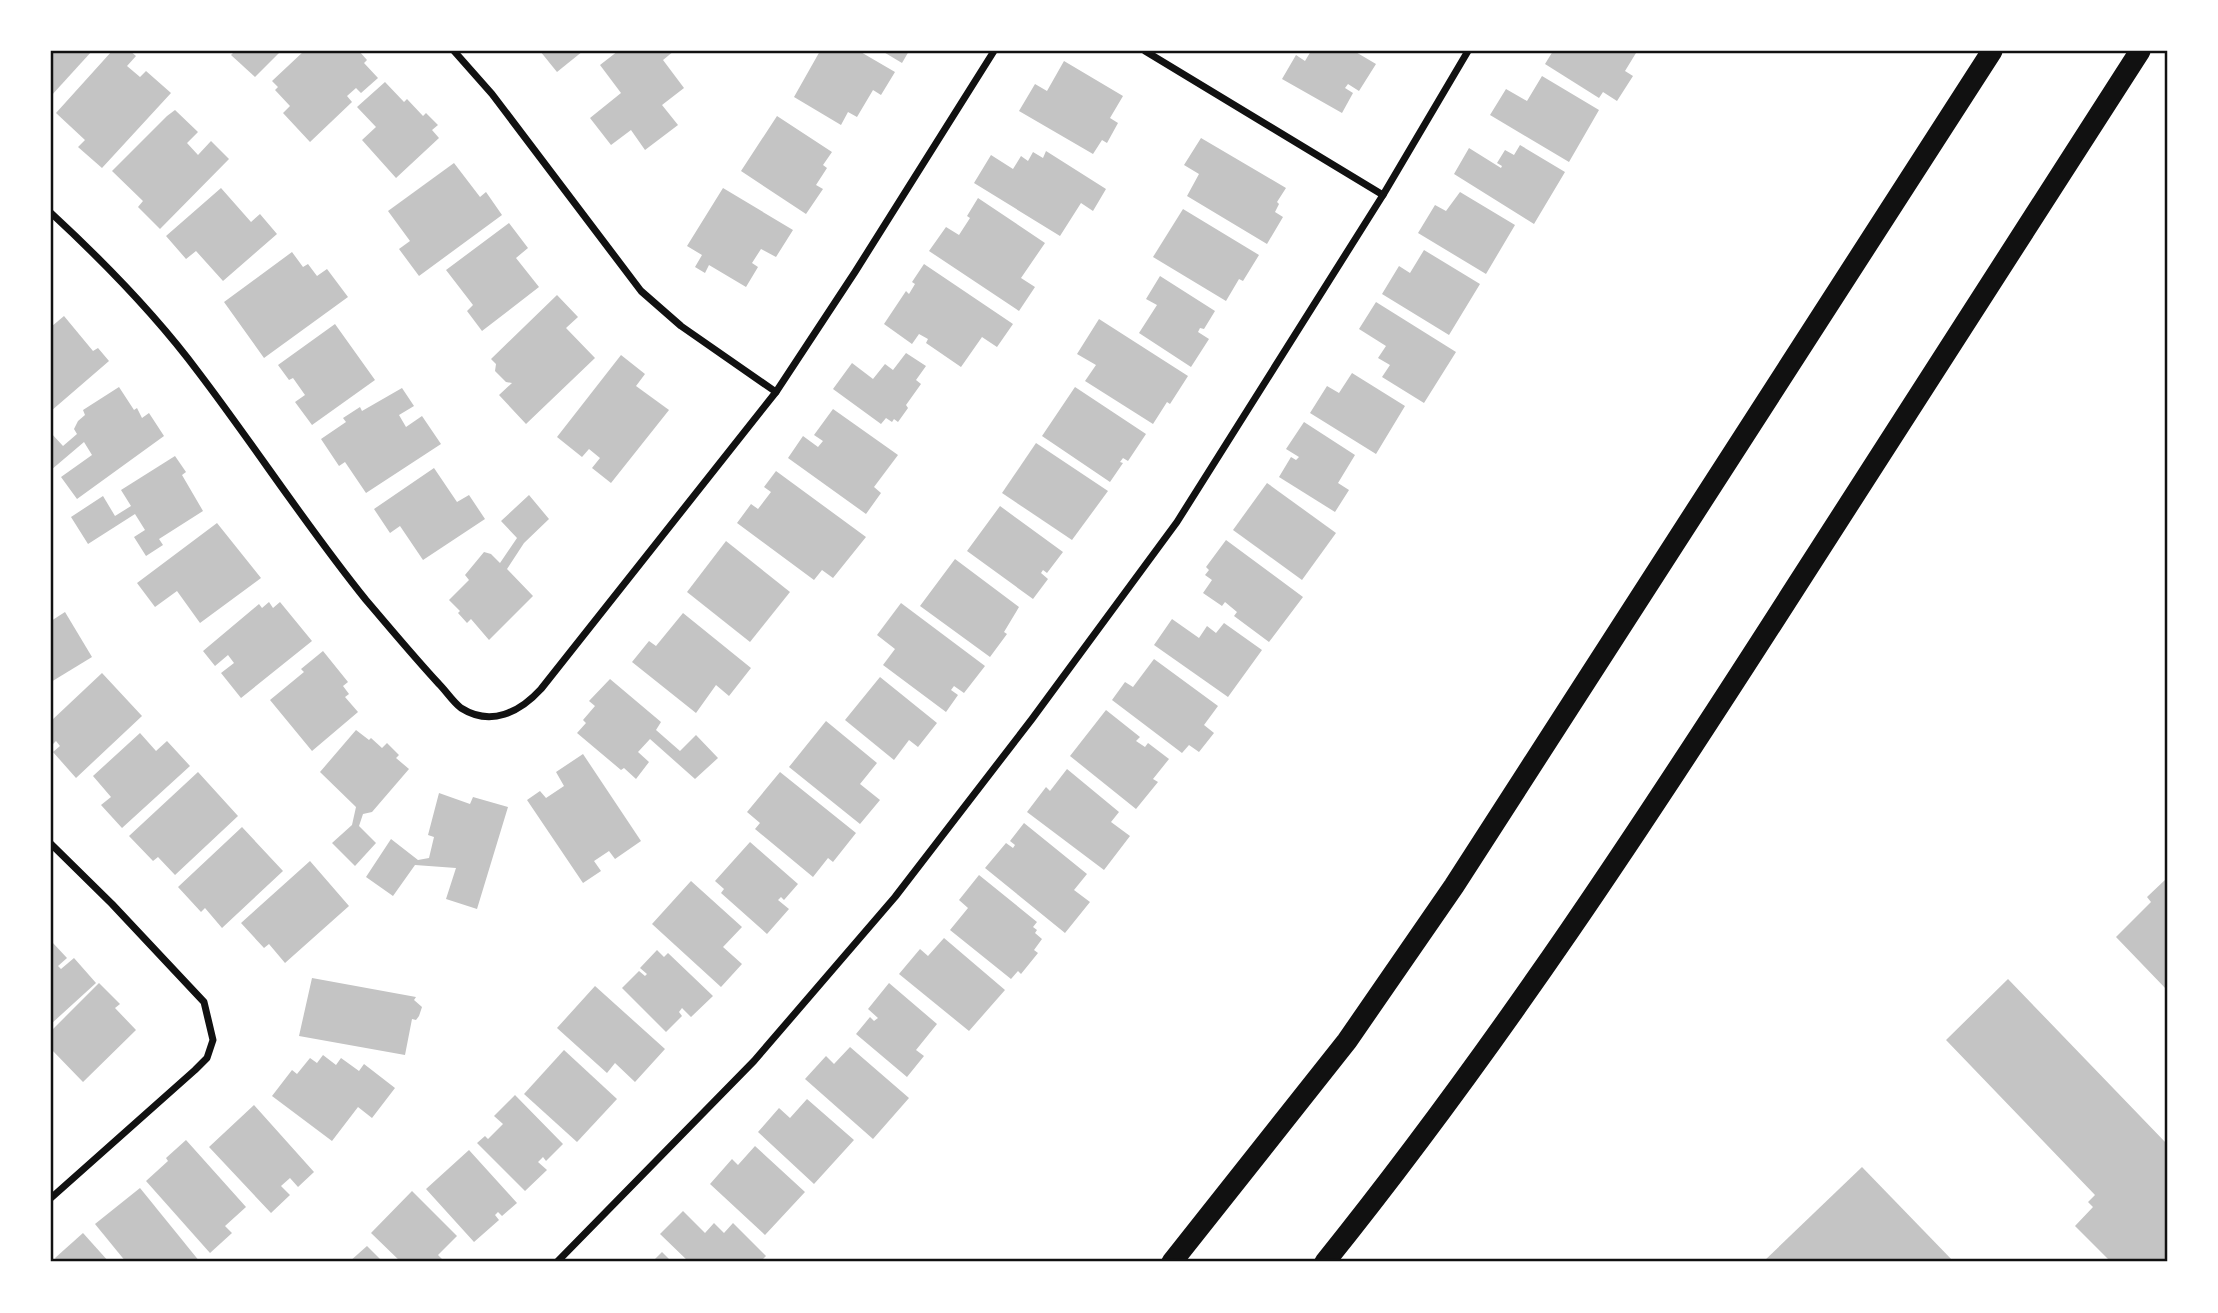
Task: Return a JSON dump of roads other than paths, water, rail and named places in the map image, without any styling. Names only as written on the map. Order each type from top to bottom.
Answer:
[{"type":"highway","points":[[1172,1262],[1347,1041],[1454,886],[1992,51]]},
{"type":"highway","points":[[1325,1262],[1398,1171],[1478,1062],[1675,774],[2140,51]]},
{"type":"street","points":[[454,51],[492,94],[641,291],[681,326],[776,392]]},
{"type":"street","points":[[51,213],[130,292],[198,371],[334,561],[412,654],[461,707],[482,716],[503,715],[528,703],[541,689],[776,392],[994,51]]},
{"type":"street","points":[[1144,51],[1383,195]]},
{"type":"street","points":[[557,1262],[754,1061],[903,887],[1032,719],[1177,522],[1383,195],[1468,51]]},
{"type":"street","points":[[51,844],[204,1002],[213,1040],[207,1058],[167,1097],[51,1198]]}]
